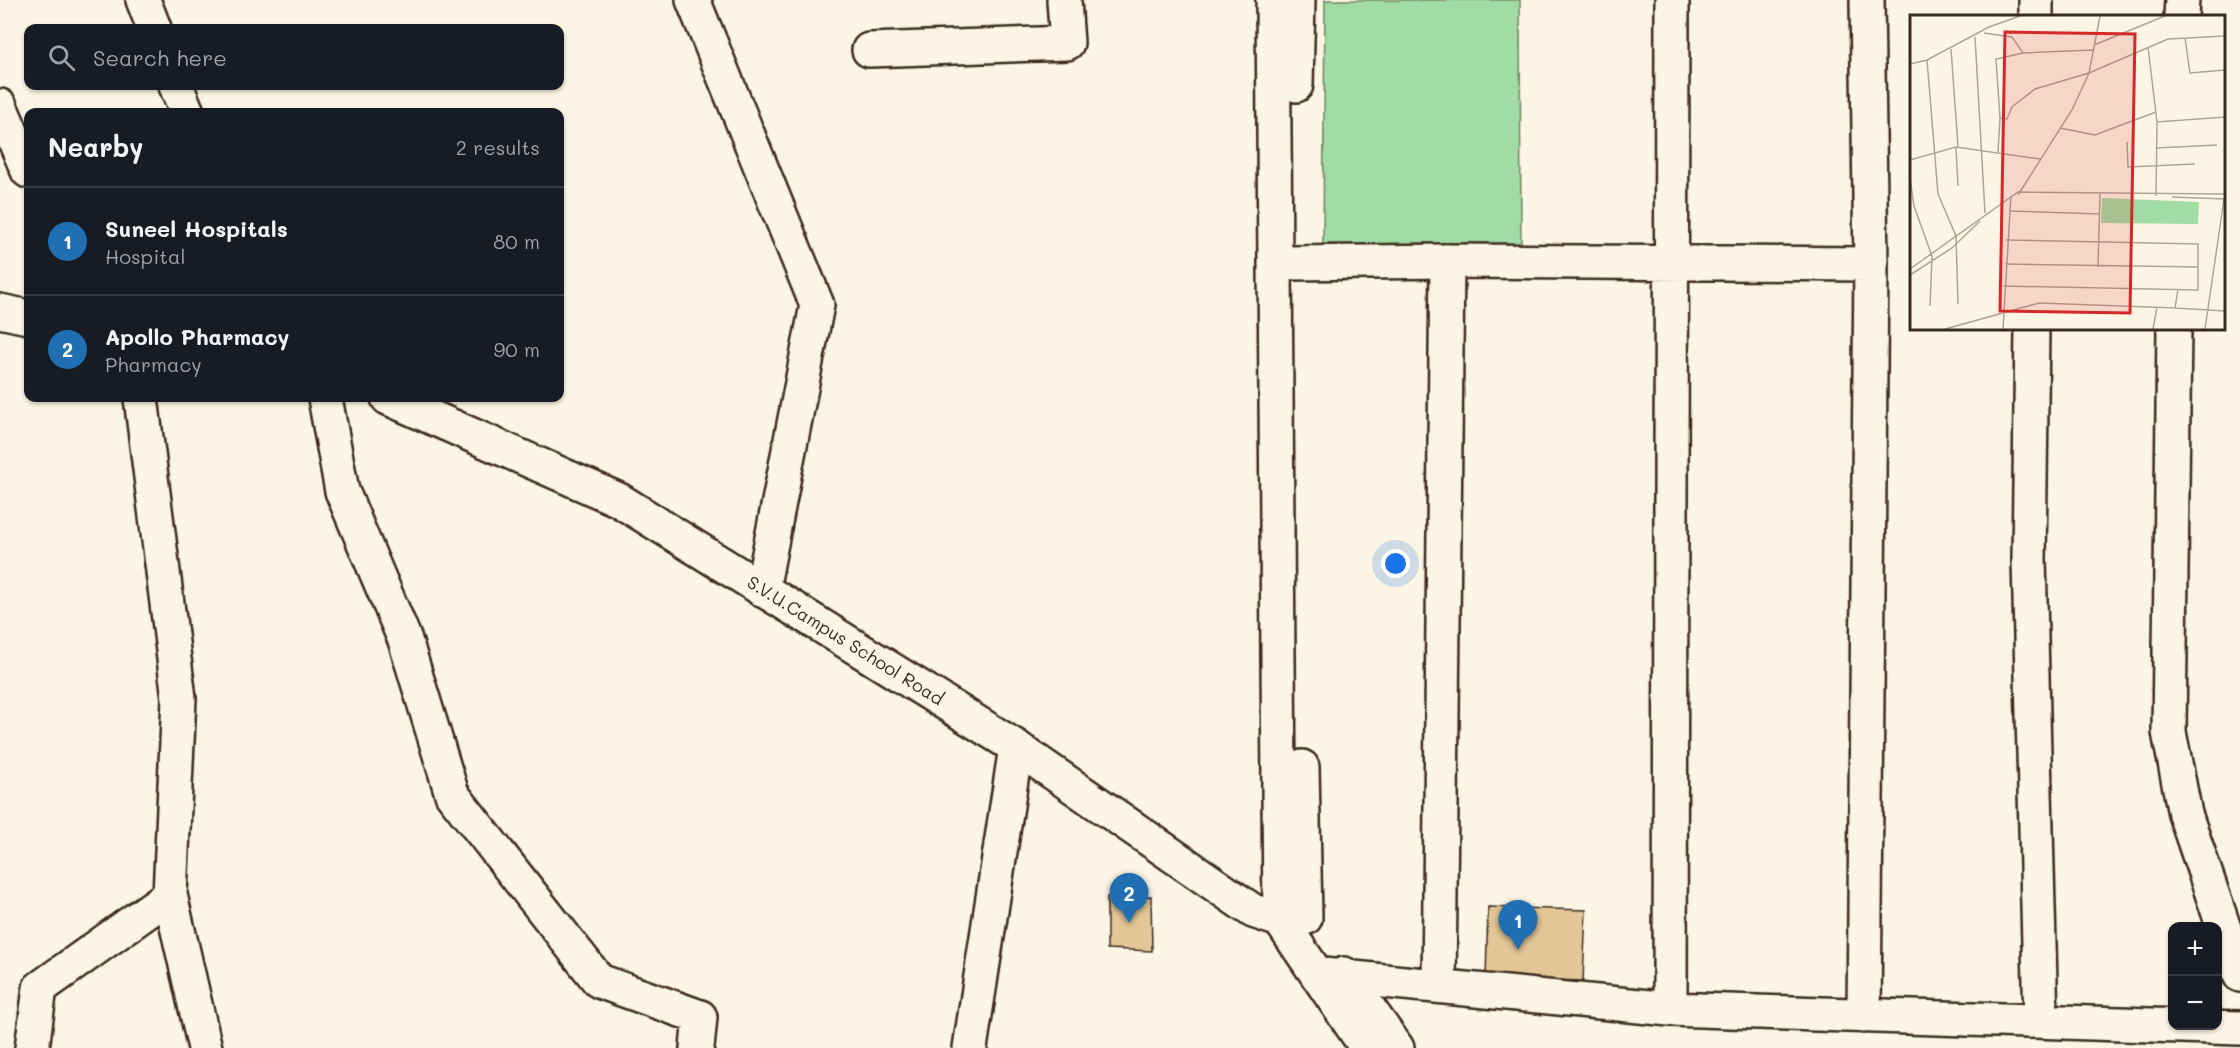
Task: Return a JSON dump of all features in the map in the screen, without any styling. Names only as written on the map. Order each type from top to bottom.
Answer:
[{"type":"street","points":[[143,0],[152,24]]},
{"type":"street","points":[[693,0],[817,305],[762,590]]},
{"type":"street","points":[[869,50],[1067,43],[1064,0]]},
{"type":"street","points":[[1274,0],[1293,919],[1332,976],[1397,1048]]},
{"type":"street","points":[[1293,919],[1291,262],[1298,0]]},
{"type":"street","points":[[1670,1009],[1672,0]]},
{"type":"street","points":[[1864,1016],[1871,264],[1867,0]]},
{"type":"street","points":[[2181,15],[2182,0]]},
{"type":"street","points":[[179,90],[185,108]]},
{"type":"street","points":[[0,106],[24,162]]},
{"type":"street","points":[[1439,986],[1447,261]]},
{"type":"street","points":[[1291,262],[1871,264]]},
{"type":"street","points":[[0,311],[24,316]]},
{"type":"street","points":[[2032,330],[2029,561],[2041,1021]]},
{"type":"street","points":[[2174,330],[2169,732],[2185,814],[2240,975]]},
{"type":"street","points":[[142,402],[179,698],[170,895],[205,1048]]},
{"type":"street","points":[[326,402],[342,491],[405,640],[452,794],[599,981],[700,1017],[697,1048]]},
{"type":"street","name":"S.V.U.Campus School Road","points":[[397,402],[619,500],[1016,747],[1253,911],[1293,919]]},
{"type":"street","points":[[970,1048],[1016,747]]},
{"type":"street","points":[[32,1048],[40,988],[170,895]]},
{"type":"street","points":[[1332,976],[1670,1009],[2240,1028]]},
{"type":"street","points":[[1332,976],[1367,1048]]},
{"type":"green space","points":[[1325,0],[1520,0],[1521,247],[1323,244]]},
{"type":"building","points":[[1151,896],[1152,951],[1107,949],[1107,897]]},
{"type":"building","points":[[1488,907],[1586,910],[1583,981],[1486,978]]},
{"type":"place","name":"Apollo Pharmacy","points":[[1129,923]]},
{"type":"place","name":"Suneel Hospitals","points":[[1518,950]]}]
